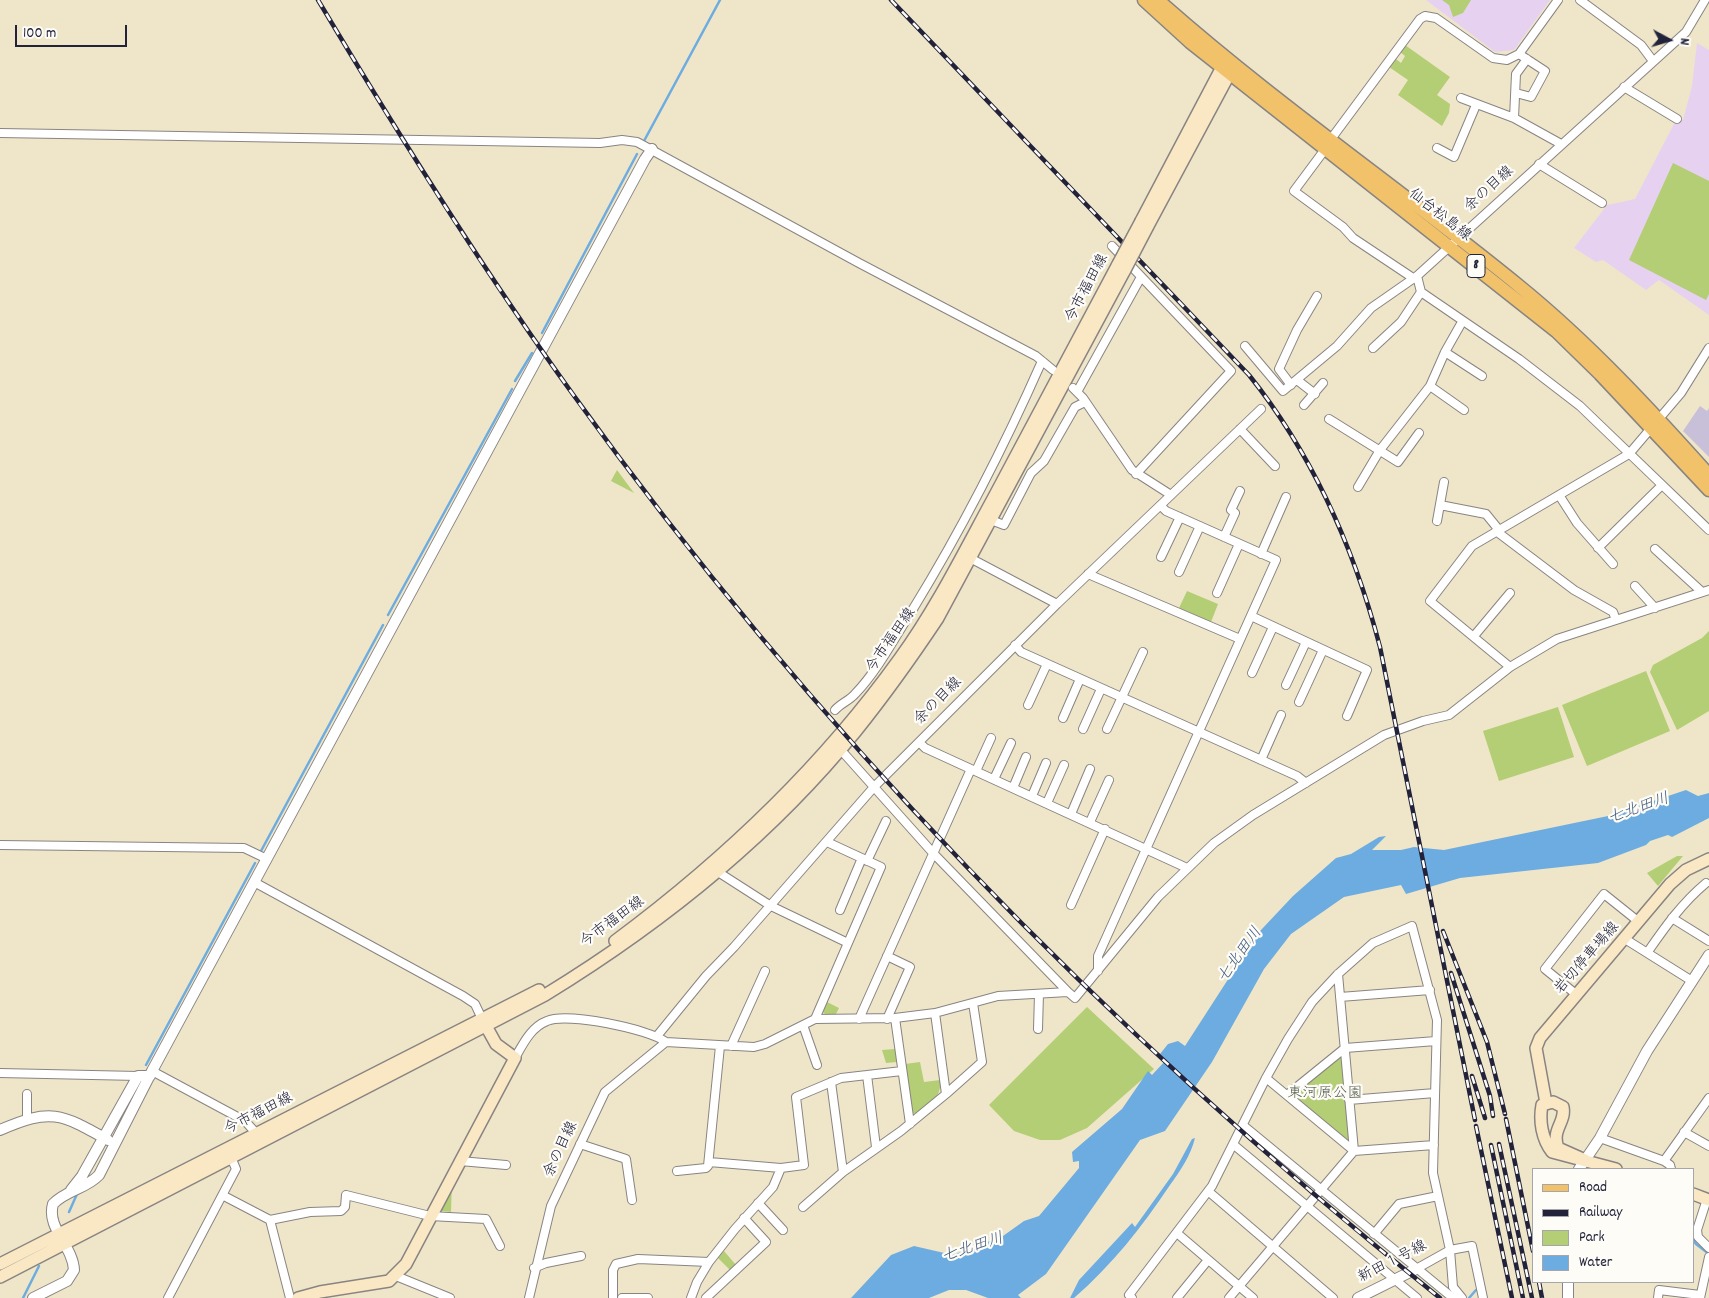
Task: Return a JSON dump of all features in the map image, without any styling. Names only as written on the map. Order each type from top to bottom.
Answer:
[{"type":"main road","name":"8","points":[[1144,0],[1186,38],[1228,67]]},
{"type":"main road","name":"8","points":[[1158,0],[1228,67]]},
{"type":"main road","name":"仙台松島線","points":[[1228,67],[1453,241],[1556,331],[1709,475]]},
{"type":"main road","name":"今市福田線","points":[[0,1276],[62,1238],[256,1133],[484,1022],[545,995],[601,960],[669,912],[718,872],[798,795],[840,749],[908,662],[938,618],[1228,67]]},
{"type":"main road","name":"今市福田線","points":[[0,1264],[62,1238],[231,1157],[484,1022],[598,954],[660,908],[708,868],[803,777],[835,742],[901,657],[930,612],[1122,267]]},
{"type":"main road","name":"仙台松島線","points":[[1655,424],[1709,490]]},
{"type":"main road","name":"岩切停車場線","points":[[1546,1103],[1536,1048],[1543,1034],[1670,884],[1686,870],[1709,859]]},
{"type":"main road","points":[[298,1298],[320,1292],[381,1283],[396,1276],[406,1264],[514,1058],[496,1044],[484,1022]]},
{"type":"main road","points":[[1582,1164],[1558,1148],[1555,1132],[1563,1114],[1563,1107],[1560,1104],[1546,1103],[1542,1105],[1540,1116],[1546,1144],[1552,1152],[1582,1164],[1609,1168]]},
{"type":"main road","points":[[1694,1194],[1708,1200]]},
{"type":"street","points":[[1558,0],[1519,54],[1507,60],[1493,58],[1436,18],[1425,16],[1420,19],[1294,191],[1343,226],[1353,238],[1415,277],[1422,292],[1551,383],[1580,406],[1661,486],[1709,530]]},
{"type":"street","points":[[1580,0],[1641,45],[1653,61]]},
{"type":"street","name":"余の目線","points":[[1294,382],[1336,346],[1371,308],[1415,277],[1686,32],[1705,0]]},
{"type":"street","points":[[1516,93],[1531,97],[1545,70],[1519,54]]},
{"type":"street","points":[[1514,118],[1516,74],[1527,59]]},
{"type":"street","points":[[1624,87],[1677,119]]},
{"type":"street","points":[[1461,98],[1514,118],[1561,144]]},
{"type":"street","points":[[1437,148],[1454,157],[1476,105]]},
{"type":"street","points":[[0,133],[600,143],[630,140],[652,149],[1042,361],[1053,370]]},
{"type":"street","points":[[33,1298],[71,1276],[74,1264],[51,1216],[51,1210],[58,1199],[91,1183],[99,1174],[254,882],[652,149]]},
{"type":"street","points":[[1539,164],[1602,203]]},
{"type":"street","points":[[1112,246],[1231,371],[1136,474]]},
{"type":"street","points":[[1141,276],[1075,390],[1136,474],[1171,495]]},
{"type":"street","points":[[1373,348],[1401,322],[1422,292]]},
{"type":"street","points":[[1314,394],[1279,370],[1297,330],[1318,296]]},
{"type":"street","points":[[1358,487],[1380,450],[1430,386],[1445,352],[1462,322]]},
{"type":"street","points":[[1245,346],[1283,391],[1294,382]]},
{"type":"street","points":[[1510,667],[1430,601],[1472,546],[1629,454],[1681,393],[1709,348]]},
{"type":"street","points":[[1445,352],[1482,376]]},
{"type":"street","points":[[835,710],[841,703],[855,695],[891,645],[933,577],[988,478],[1042,361]]},
{"type":"street","points":[[1304,405],[1322,383]]},
{"type":"street","points":[[1430,386],[1464,410]]},
{"type":"street","points":[[991,520],[1004,525],[1031,473],[1044,461],[1075,407],[1085,402]]},
{"type":"street","name":"余の目線","points":[[529,1298],[534,1268],[551,1206],[610,1086],[661,1039],[706,976],[771,906],[874,787],[921,744],[1018,648],[1057,604],[1092,576],[1163,508],[1171,495],[1261,409]]},
{"type":"street","points":[[1329,419],[1398,462],[1419,433]]},
{"type":"street","points":[[1240,429],[1276,466]]},
{"type":"street","points":[[1437,521],[1444,482]]},
{"type":"street","points":[[1598,548],[1661,486]]},
{"type":"street","points":[[1224,537],[1235,513],[1231,510],[1240,491]]},
{"type":"street","points":[[1559,495],[1577,523],[1613,564]]},
{"type":"street","points":[[1261,554],[1286,497]]},
{"type":"street","points":[[1440,506],[1486,514],[1498,530],[1574,590],[1613,612],[1616,620]]},
{"type":"street","points":[[1098,971],[1098,956],[1276,560],[1180,518],[1163,508]]},
{"type":"street","points":[[1161,557],[1180,518]]},
{"type":"street","points":[[1179,572],[1200,526]]},
{"type":"street","points":[[1217,593],[1239,544]]},
{"type":"street","points":[[1655,549],[1706,591]]},
{"type":"street","points":[[970,558],[1057,604]]},
{"type":"street","points":[[1092,576],[1240,639]]},
{"type":"street","points":[[1635,586],[1654,608]]},
{"type":"street","points":[[840,749],[933,853],[1075,998],[1147,910],[1187,868],[1214,843],[1253,815],[1384,735],[1423,721],[1449,715],[1510,667],[1557,639],[1706,591]]},
{"type":"street","points":[[1474,636],[1510,593]]},
{"type":"street","points":[[1250,616],[1367,670],[1347,716]]},
{"type":"street","points":[[1252,673],[1273,627]]},
{"type":"street","points":[[1286,685],[1306,642]]},
{"type":"street","points":[[1018,648],[1047,664],[1101,689],[1297,776],[1306,783]]},
{"type":"street","points":[[1298,702],[1323,650]]},
{"type":"street","points":[[1107,729],[1143,652]]},
{"type":"street","points":[[1028,705],[1047,664]]},
{"type":"street","points":[[1063,718],[1080,679]]},
{"type":"street","points":[[1083,729],[1101,689]]},
{"type":"street","points":[[1261,760],[1280,715]]},
{"type":"street","points":[[859,1019],[933,853],[973,770],[991,738]]},
{"type":"street","points":[[994,779],[1011,743]]},
{"type":"street","points":[[921,744],[973,770],[1187,868]]},
{"type":"street","points":[[1013,788],[1026,757]]},
{"type":"street","points":[[1032,796],[1046,763]]},
{"type":"street","points":[[1047,803],[1064,765]]},
{"type":"street","points":[[1071,814],[1090,769]]},
{"type":"street","points":[[1090,822],[1109,780]]},
{"type":"street","points":[[840,910],[886,821]]},
{"type":"street","points":[[1071,904],[1105,829]]},
{"type":"street","points":[[815,1019],[881,867],[827,842]]},
{"type":"street","points":[[0,845],[244,848],[267,859]]},
{"type":"street","points":[[718,872],[771,906],[848,943]]},
{"type":"street","points":[[254,882],[463,996],[476,1004],[484,1022]]},
{"type":"street","points":[[1647,953],[1672,918],[1689,898],[1706,883]]},
{"type":"street","points":[[1577,995],[1545,969],[1604,894],[1639,922]]},
{"type":"street","points":[[1672,918],[1709,942]]},
{"type":"street","points":[[1132,1298],[1129,1296],[1178,1234],[1208,1191],[1244,1126],[1266,1078],[1312,1002],[1338,974],[1373,943],[1412,926],[1437,1020],[1433,1173],[1450,1250],[1472,1246],[1483,1298]]},
{"type":"street","points":[[1625,939],[1692,980]]},
{"type":"street","points":[[1582,1164],[1600,1138],[1647,1051],[1709,955]]},
{"type":"street","points":[[886,956],[910,967],[891,1018],[910,1124]]},
{"type":"street","points":[[731,1046],[765,971]]},
{"type":"street","points":[[1229,1298],[1354,1151],[1338,974]]},
{"type":"street","points":[[1340,996],[1430,990]]},
{"type":"street","points":[[514,1058],[530,1034],[540,1024],[559,1018],[608,1024],[661,1039],[720,1046],[754,1046],[765,1044],[815,1019],[891,1018],[935,1013],[998,996],[1068,992]]},
{"type":"street","points":[[1038,1029],[1039,994]]},
{"type":"street","points":[[802,1207],[842,1172],[910,1124],[982,1062],[973,1003]]},
{"type":"street","points":[[935,1013],[946,1094]]},
{"type":"street","points":[[803,1025],[817,1065]]},
{"type":"street","points":[[1287,1095],[1344,1048],[1436,1041]]},
{"type":"street","points":[[677,1170],[706,1168],[709,1162],[720,1046]]},
{"type":"street","points":[[709,1162],[781,1168],[804,1165],[796,1097],[831,1082],[902,1071]]},
{"type":"street","points":[[0,1073],[138,1076],[151,1073],[245,1121],[256,1133]]},
{"type":"street","points":[[867,1075],[876,1147]]},
{"type":"street","points":[[69,1192],[82,1176],[138,1076]]},
{"type":"street","points":[[1266,1078],[1354,1151],[1434,1145]]},
{"type":"street","points":[[831,1082],[842,1172]]},
{"type":"street","points":[[1349,1100],[1435,1093]]},
{"type":"street","points":[[27,1094],[28,1118]]},
{"type":"street","points":[[1664,1161],[1709,1098]]},
{"type":"street","points":[[0,1130],[28,1118],[51,1115],[64,1117],[115,1143]]},
{"type":"street","points":[[1244,1126],[1453,1298]]},
{"type":"street","points":[[1684,1132],[1709,1146]]},
{"type":"street","points":[[1600,1138],[1664,1161],[1670,1165],[1671,1168]]},
{"type":"street","points":[[580,1144],[626,1159],[632,1200]]},
{"type":"street","points":[[1234,1145],[1393,1280],[1417,1298]]},
{"type":"street","points":[[168,1298],[224,1196],[236,1170],[231,1157]]},
{"type":"street","points":[[460,1161],[506,1164]]},
{"type":"street","points":[[744,1218],[766,1242],[706,1298],[692,1297],[697,1282],[709,1262],[744,1218],[773,1187],[781,1168]]},
{"type":"street","points":[[1208,1191],[1334,1298]]},
{"type":"street","points":[[224,1196],[270,1220],[310,1212],[341,1211],[344,1207],[346,1195],[430,1216],[486,1219],[500,1246]]},
{"type":"street","points":[[1374,1234],[1399,1204],[1438,1196]]},
{"type":"street","points":[[1708,1200],[1697,1230],[1698,1237],[1709,1248]]},
{"type":"street","points":[[758,1203],[783,1230]]},
{"type":"street","points":[[270,1220],[290,1298]]},
{"type":"street","points":[[1178,1234],[1253,1298]]},
{"type":"street","name":"新田１号線","points":[[1358,1298],[1450,1250],[1453,1288],[1462,1298]]},
{"type":"street","points":[[534,1268],[546,1262],[581,1256]]},
{"type":"street","points":[[1658,1298],[1659,1290],[1700,1297],[1709,1257]]},
{"type":"street","points":[[613,1298],[613,1270],[616,1264],[638,1259],[709,1262]]},
{"type":"street","points":[[1176,1298],[1208,1260]]},
{"type":"street","points":[[396,1276],[450,1298]]},
{"type":"street","points":[[1568,1283],[1568,1298]]},
{"type":"street","points":[[622,1298],[648,1298]]},
{"type":"shaded area","points":[[1426,0],[1550,0],[1514,50],[1495,52]]},
{"type":"shaded area","points":[[1697,43],[1709,50],[1709,315],[1659,280],[1646,290],[1603,260],[1596,262],[1574,248],[1607,205],[1635,199],[1676,120],[1683,120],[1692,86]]},
{"type":"shaded area","points":[[1700,406],[1707,411],[1709,408],[1709,457],[1683,431]]},
{"type":"green space","points":[[1442,0],[1471,0],[1463,13],[1453,17],[1449,5]]},
{"type":"green space","points":[[1405,45],[1450,77],[1437,95],[1450,104],[1449,113],[1442,126],[1398,95],[1408,80],[1389,67],[1396,59],[1401,63],[1405,56],[1400,52]]},
{"type":"green space","points":[[1673,163],[1709,181],[1709,294],[1706,300],[1629,260]]},
{"type":"green space","points":[[617,470],[634,493],[611,481]]},
{"type":"green space","points":[[1187,591],[1218,604],[1211,622],[1179,608]]},
{"type":"green space","points":[[1709,631],[1709,711],[1677,730],[1650,672],[1653,665],[1702,638]]},
{"type":"green space","points":[[1646,671],[1670,731],[1587,766],[1562,705]]},
{"type":"green space","points":[[1558,707],[1574,757],[1499,781],[1483,731]]},
{"type":"green space","points":[[1677,856],[1683,856],[1658,886],[1647,873]]},
{"type":"green space","points":[[827,1002],[839,1008],[836,1014],[826,1015],[823,1012]]},
{"type":"green space","points":[[1087,1007],[1154,1069],[1087,1128],[1060,1140],[1040,1140],[1014,1131],[989,1105]]},
{"type":"green space","points":[[895,1049],[897,1062],[886,1063],[882,1050]]},
{"type":"green space","name":"東河原公園","points":[[1337,1056],[1342,1058],[1349,1139],[1346,1140],[1294,1096]]},
{"type":"green space","points":[[920,1062],[924,1082],[940,1080],[940,1086],[934,1100],[917,1114],[912,1113],[905,1064]]},
{"type":"green space","points":[[452,1179],[451,1212],[435,1210]]},
{"type":"green space","points":[[724,1251],[736,1265],[730,1270],[718,1258]]},
{"type":"water","name":"七北田川","points":[[1686,790],[1698,796],[1709,793],[1709,818],[1672,837],[1668,835],[1650,841],[1646,845],[1598,863],[1460,878],[1406,894],[1401,885],[1344,897],[1291,934],[1264,969],[1212,1062],[1165,1131],[1140,1140],[1046,1274],[1018,1295],[1021,1298],[988,1298],[966,1290],[949,1290],[929,1298],[851,1298],[891,1255],[914,1246],[953,1255],[1003,1236],[1024,1221],[1039,1216],[1079,1168],[1079,1161],[1073,1162],[1072,1152],[1122,1109],[1148,1071],[1152,1075],[1166,1060],[1160,1054],[1168,1044],[1178,1041],[1185,1046],[1236,967],[1245,947],[1293,896],[1336,858],[1351,854],[1379,837],[1386,836],[1372,850],[1401,850],[1414,847],[1444,850],[1608,816]]},
{"type":"water","points":[[1195,1138],[1191,1151],[1181,1168],[1137,1231],[1114,1259],[1088,1285],[1074,1298],[1070,1298],[1079,1280],[1132,1223],[1135,1227],[1173,1174],[1192,1139]]},
{"type":"waterway","points":[[644,141],[720,0]]},
{"type":"waterway","points":[[542,333],[637,154]]},
{"type":"waterway","points":[[515,381],[532,353]]},
{"type":"waterway","points":[[388,615],[512,389]]},
{"type":"waterway","points":[[261,851],[383,625]]},
{"type":"waterway","points":[[146,1065],[255,863]]},
{"type":"waterway","points":[[69,1212],[77,1194]]},
{"type":"waterway","points":[[1694,1241],[1709,1254]]},
{"type":"waterway","points":[[23,1298],[39,1266]]},
{"type":"waterway","points":[[1469,1298],[1476,1290]]},
{"type":"railway","points":[[318,0],[441,200],[538,345],[666,519],[765,641],[868,760],[975,875],[1086,986],[1200,1094],[1319,1198],[1440,1298]]},
{"type":"railway","points":[[891,0],[1249,375],[1293,437],[1312,470],[1329,504],[1358,574],[1380,647],[1475,1120]]},
{"type":"railway","points":[[1443,931],[1487,1042],[1505,1114]]},
{"type":"railway","points":[[1451,973],[1490,1096],[1493,1116]]},
{"type":"railway","points":[[1472,1076],[1485,1118]]},
{"type":"railway","points":[[1506,1119],[1532,1246]]},
{"type":"railway","points":[[1476,1126],[1512,1298]]},
{"type":"railway","points":[[1499,1144],[1532,1298]]},
{"type":"railway","points":[[1491,1145],[1523,1298]]},
{"type":"railway","points":[[1539,1283],[1542,1298]]}]
